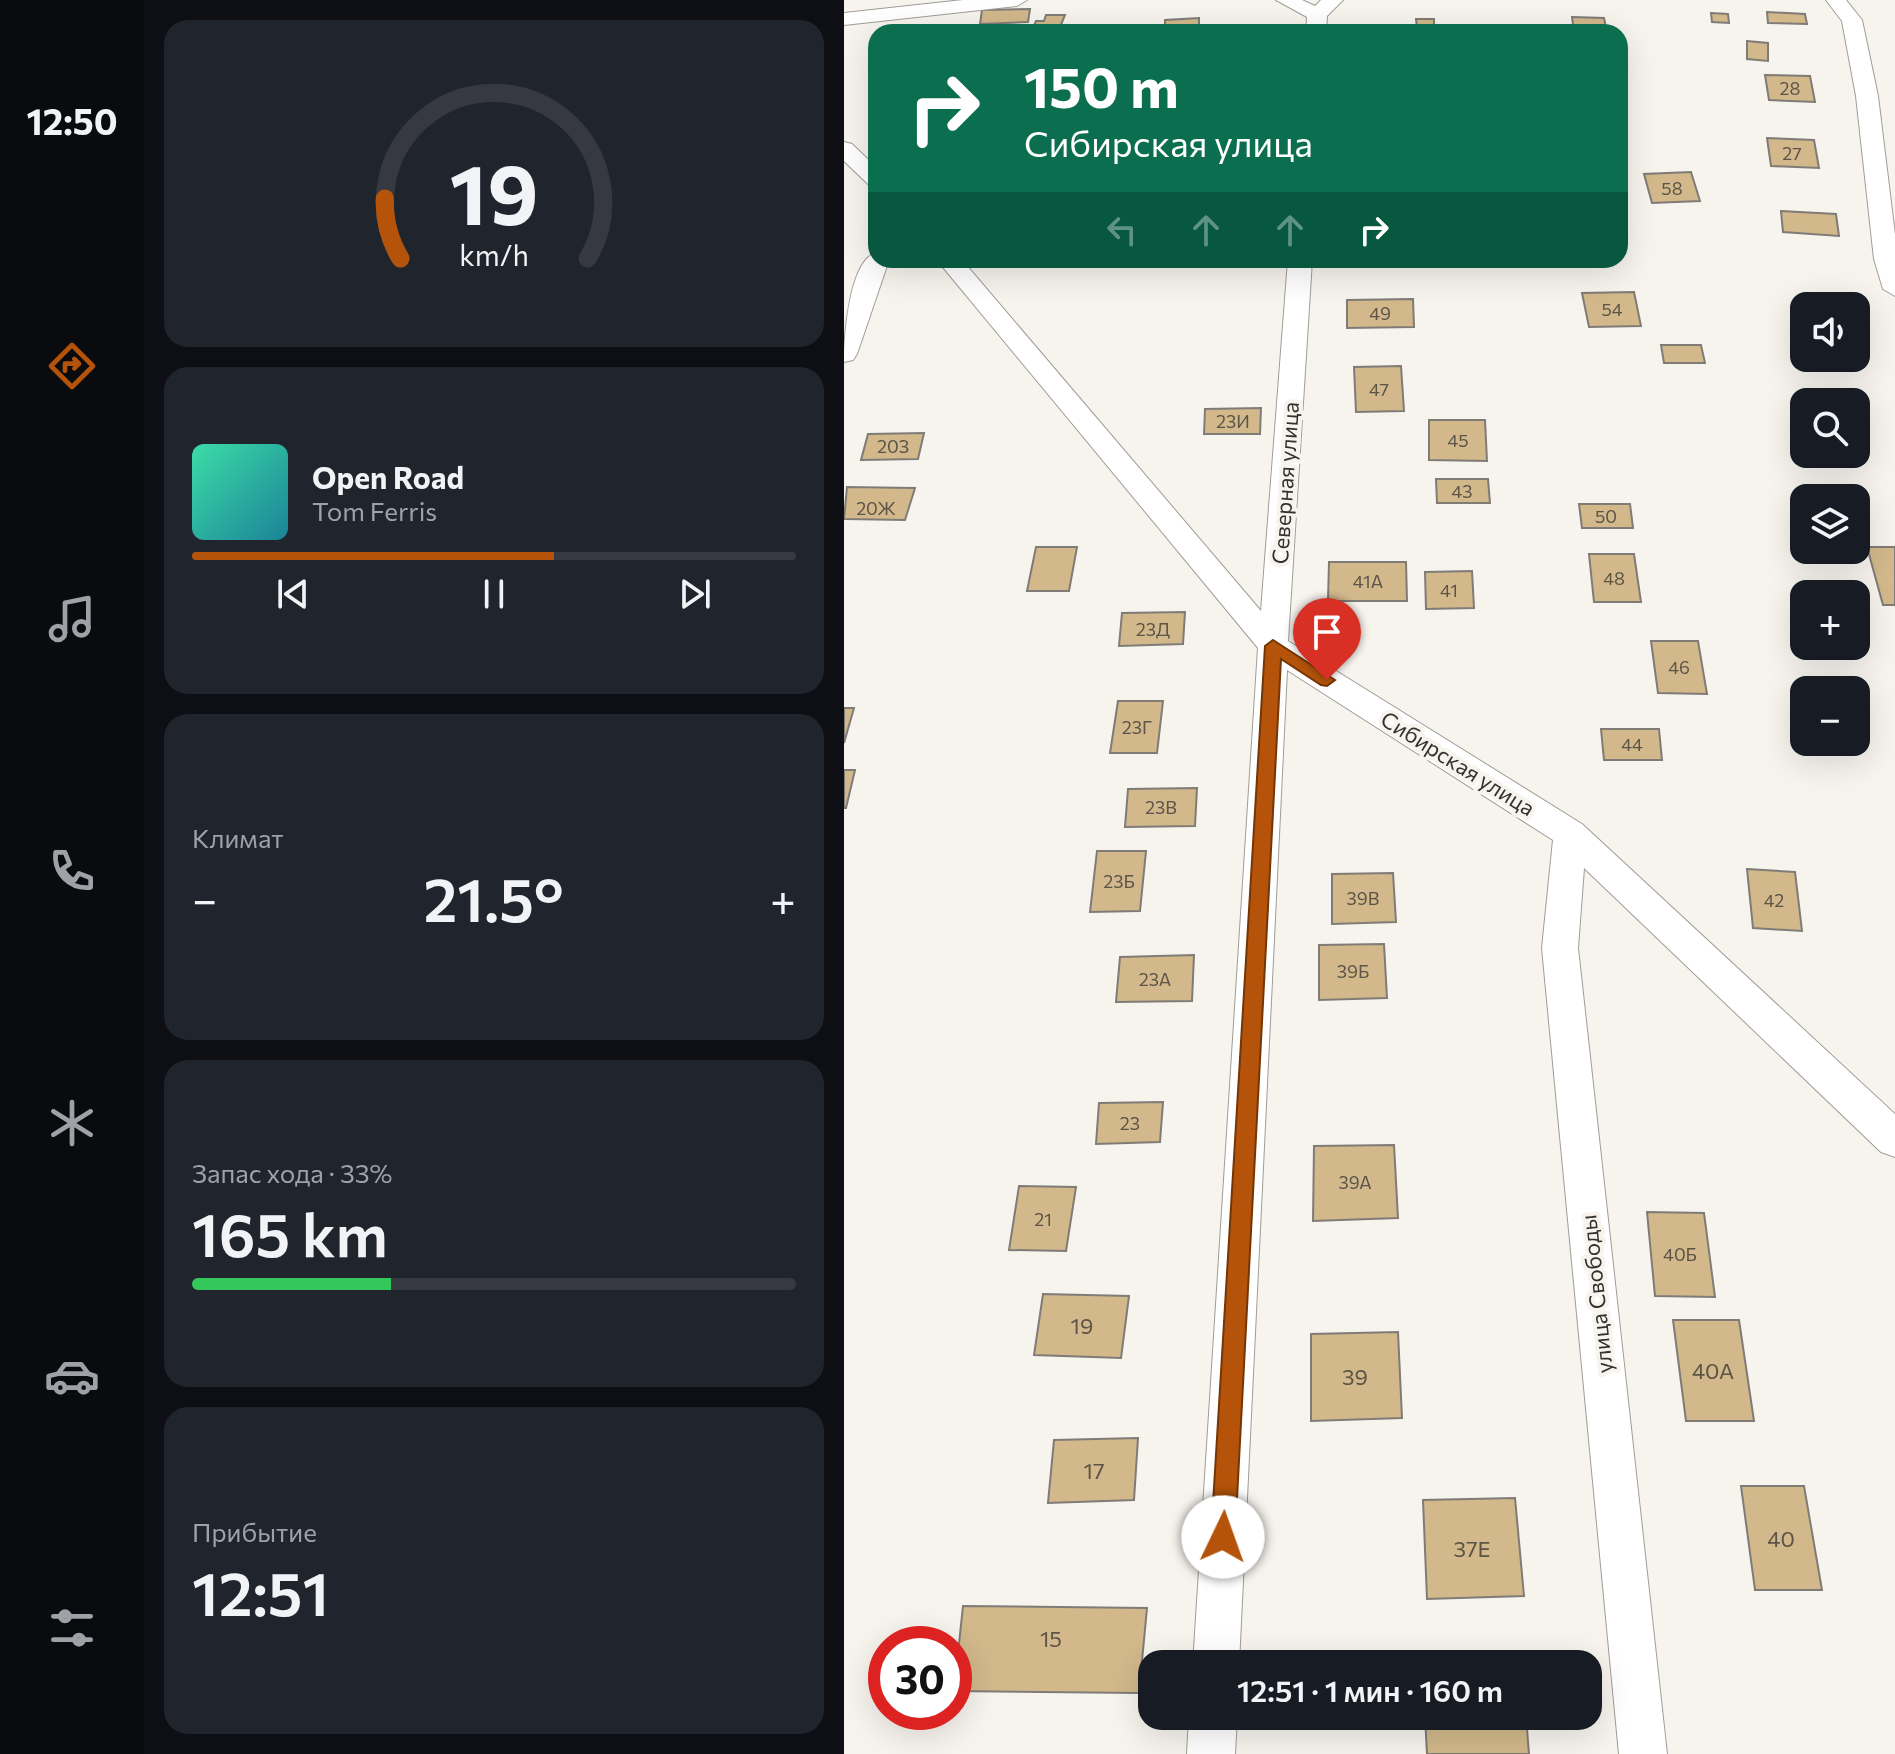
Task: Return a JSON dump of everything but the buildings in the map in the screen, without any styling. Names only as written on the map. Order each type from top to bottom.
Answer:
[{"type":"street","points":[[844,19],[940,11],[1017,0]]},
{"type":"street","points":[[1286,0],[1322,15]]},
{"type":"street","points":[[1836,0],[1852,20],[1885,177],[1886,259],[1895,289]]},
{"type":"street","points":[[937,24],[940,11]]},
{"type":"street","points":[[844,149],[868,172]]},
{"type":"street","points":[[844,354],[874,268]]},
{"type":"street","name":"Сибирская улица","points":[[956,268],[1273,646],[1570,834],[1895,1139]]},
{"type":"street","name":"Северная улица","points":[[1217,1650],[1273,646],[1299,268]]},
{"type":"street","name":"улица Свободы","points":[[1570,834],[1560,948],[1643,1754]]},
{"type":"street","points":[[1211,1754],[1212,1730]]},
{"type":"route","points":[[1223,1537],[1273,646],[1327,680]]}]
